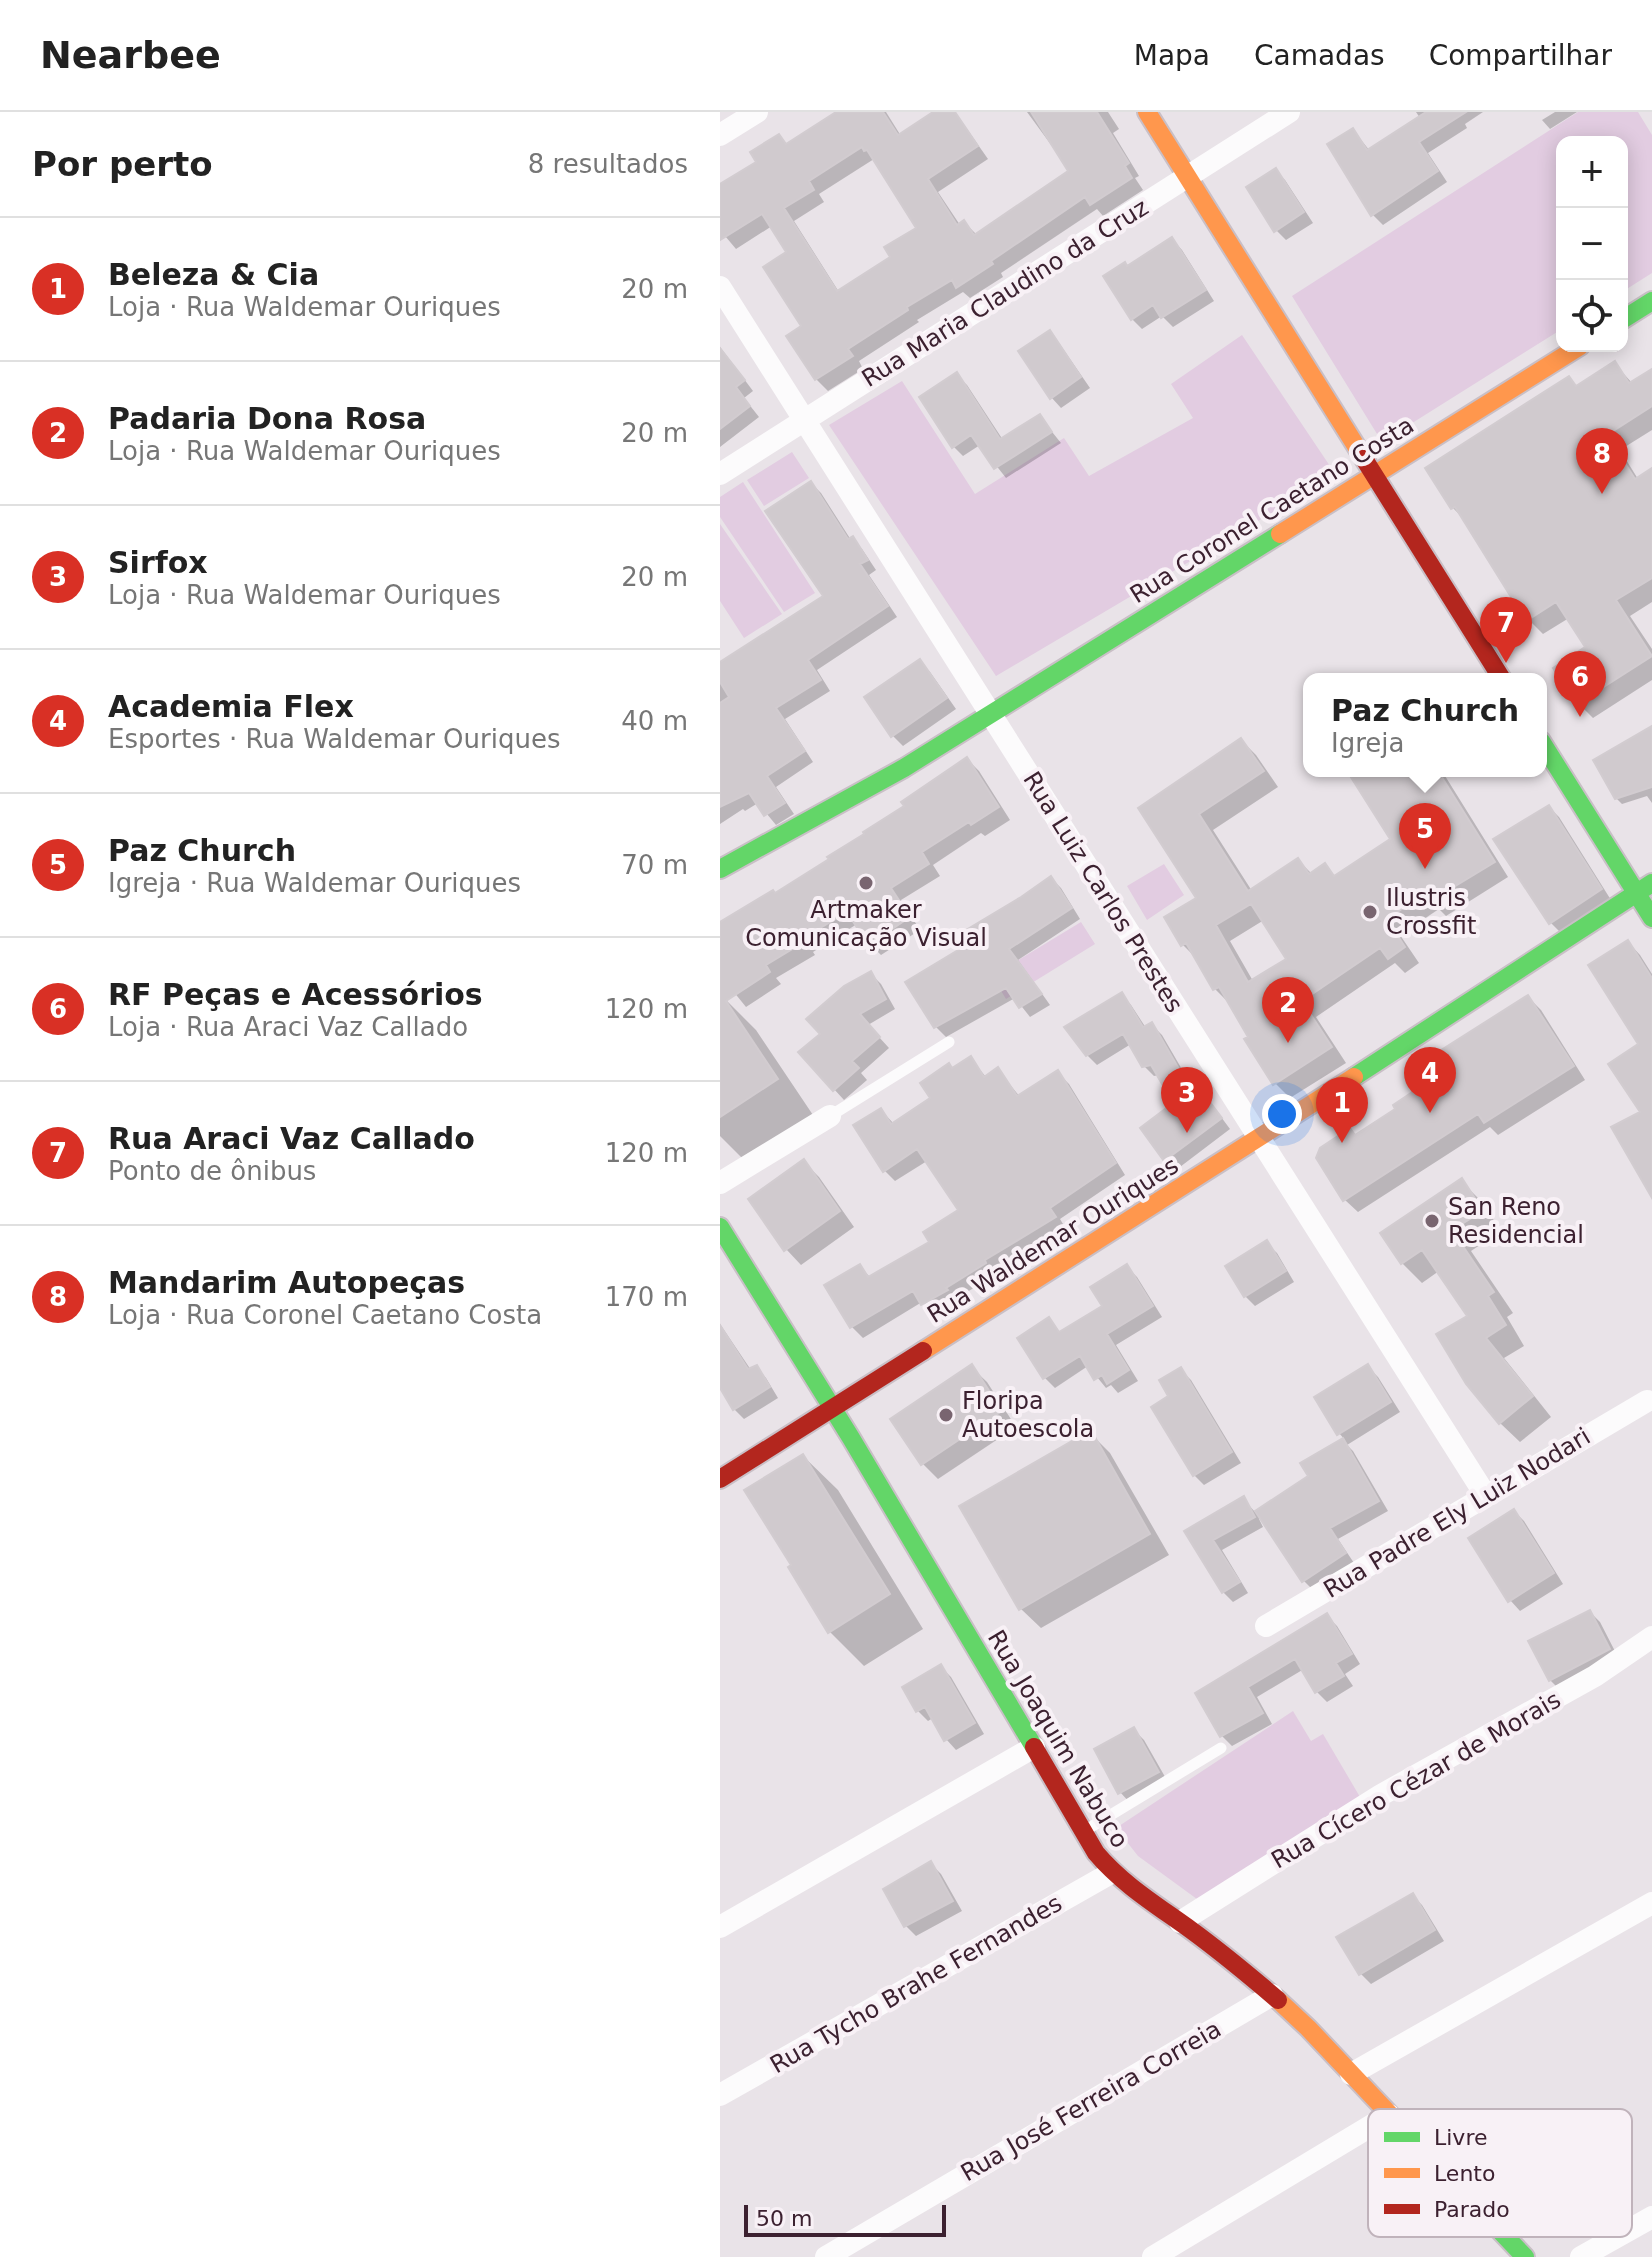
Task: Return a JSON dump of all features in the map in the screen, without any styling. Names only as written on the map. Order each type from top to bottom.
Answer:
[{"type":"main road","points":[[1147,112],[1498,673]]},
{"type":"main road","points":[[1628,316],[1652,301]]},
{"type":"main road","name":"Rua Coronel Caetano Costa","points":[[720,869],[904,768],[1570,352]]},
{"type":"main road","points":[[1547,750],[1644,888],[1652,918]]},
{"type":"main road","name":"Rua Waldemar Ouriques","points":[[720,1479],[1259,1138],[1644,888]]},
{"type":"main road","name":"Rua Joaquim Nabuco","points":[[720,1227],[832,1408],[1082,1832],[1111,1873],[1180,1922],[1272,1995],[1383,2109]]},
{"type":"main road","name":"Rua Joaquim Nabuco","points":[[1506,2237],[1525,2257]]},
{"type":"street","points":[[720,135],[757,112]]},
{"type":"street","name":"Rua Maria Claudino da Cruz","points":[[720,474],[1289,112]]},
{"type":"street","name":"Rua Luiz Carlos Prestes","points":[[720,287],[1486,1496]]},
{"type":"street","points":[[720,1183],[830,1116]]},
{"type":"street","name":"Rua Padre Ely Luiz Nodari","points":[[1266,1626],[1647,1401]]},
{"type":"street","name":"Rua Cícero Cézar de Morais","points":[[1180,1922],[1381,1795],[1595,1676],[1652,1637]]},
{"type":"street","points":[[720,1927],[1034,1747]]},
{"type":"street","name":"Rua Tycho Brahe Fernandes","points":[[720,2095],[1111,1873]]},
{"type":"street","points":[[1351,2074],[1652,1903]]},
{"type":"street","name":"Rua José Ferreira Correia","points":[[826,2257],[1272,1995]]},
{"type":"street","points":[[1153,2257],[1368,2128]]},
{"type":"street","points":[[1632,2228],[1652,2217]]},
{"type":"street","points":[[1581,2257],[1616,2237]]},
{"type":"lane","points":[[830,1116],[949,1042]]},
{"type":"lane","points":[[1082,1832],[1221,1748]]},
{"type":"shaded area","points":[[1578,112],[1638,112],[1652,135],[1652,273],[1628,288],[1628,136],[1556,136],[1556,333],[1382,442],[1292,296]]},
{"type":"shaded area","points":[[1242,335],[1336,475],[996,676],[829,425],[902,381],[975,494],[1064,438],[1089,476],[1193,418],[1171,384]]},
{"type":"shaded area","points":[[792,452],[809,478],[764,506],[747,480]]},
{"type":"shaded area","points":[[743,482],[815,593],[784,612],[720,517],[720,497]]},
{"type":"shaded area","points":[[720,524],[782,614],[744,638],[720,601]]},
{"type":"shaded area","points":[[1164,864],[1184,895],[1147,920],[1127,886]]},
{"type":"shaded area","points":[[1081,922],[1095,944],[1006,999],[992,976]]},
{"type":"shaded area","points":[[1293,1711],[1311,1741],[1323,1734],[1360,1797],[1201,1902],[1138,1856],[1116,1828]]},
{"type":"building","points":[[836,112],[883,112],[898,135],[933,112],[955,112],[978,146],[928,179],[957,225],[964,220],[974,235],[1068,171],[1031,112],[1097,112],[1129,163],[1125,166],[1132,178],[1090,205],[1085,197],[956,288],[952,280],[907,307],[908,310],[848,349],[853,356],[815,380],[786,336],[801,326],[763,267],[786,252],[762,214],[720,240],[720,184],[756,162],[750,152],[779,134],[786,144]],"holes":[[[862,147],[864,151],[867,150],[916,228],[884,247],[890,257],[837,291],[784,208],[814,190],[809,181]]]},
{"type":"building","points":[[1426,112],[1466,112],[1419,142],[1438,171],[1371,216],[1327,144],[1353,128],[1367,150]]},
{"type":"building","points":[[1276,168],[1304,212],[1274,232],[1246,187]]},
{"type":"building","points":[[1172,237],[1206,290],[1161,318],[1153,305],[1131,320],[1103,276],[1125,262],[1127,266]]},
{"type":"building","points":[[1050,330],[1081,377],[1050,399],[1018,351]]},
{"type":"building","points":[[720,348],[745,380],[736,387],[750,406],[720,429]]},
{"type":"building","points":[[1615,361],[1629,383],[1652,369],[1652,406],[1607,435],[1635,479],[1652,468],[1652,578],[1616,600],[1652,656],[1577,704],[1553,668],[1585,647],[1556,602],[1526,621],[1455,507],[1451,509],[1425,468],[1569,376],[1576,386]]},
{"type":"building","points":[[957,372],[1000,439],[1040,414],[1052,432],[994,469],[971,435],[952,448],[919,397]]},
{"type":"building","points":[[811,481],[848,539],[853,536],[868,560],[860,564],[888,606],[808,660],[821,680],[776,708],[805,751],[767,776],[785,803],[764,816],[749,793],[720,807],[720,703],[729,697],[720,682],[720,662],[823,596],[765,511]]},
{"type":"building","points":[[920,659],[947,698],[891,737],[864,697]]},
{"type":"building","points":[[1652,726],[1652,787],[1615,799],[1593,760]]},
{"type":"building","points":[[1241,738],[1264,771],[1199,814],[1248,891],[1298,858],[1309,874],[1325,863],[1334,876],[1390,839],[1351,777],[1442,777],[1495,862],[1429,902],[1424,894],[1387,919],[1405,947],[1388,959],[1380,948],[1302,1001],[1332,1047],[1273,1085],[1244,1039],[1248,1037],[1219,987],[1213,990],[1186,943],[1181,946],[1164,917],[1196,898],[1138,808]],"holes":[[[1251,904],[1286,959],[1248,982],[1216,925]]]},
{"type":"building","points":[[967,757],[999,807],[922,852],[929,864],[891,888],[910,917],[868,945],[847,912],[766,965],[770,972],[726,1001],[778,1079],[720,1117],[720,922],[773,890],[775,893],[829,859],[827,857],[904,806],[901,802]]},
{"type":"building","points":[[1549,805],[1602,889],[1549,924],[1493,839]]},
{"type":"building","points":[[1051,876],[1072,908],[1009,949],[1042,994],[1019,1008],[1006,988],[934,1028],[905,982],[968,944],[961,933]]},
{"type":"building","points":[[1628,940],[1652,978],[1652,1198],[1611,1127],[1640,1112],[1608,1064],[1638,1044],[1588,965]]},
{"type":"building","points":[[871,971],[886,999],[860,1014],[880,1037],[852,1061],[859,1068],[833,1091],[798,1052],[820,1034],[806,1019],[844,986]]},
{"type":"building","points":[[1122,992],[1143,1027],[1152,1022],[1191,1090],[1197,1085],[1222,1118],[1164,1161],[1140,1128],[1173,1103],[1151,1065],[1142,1067],[1123,1034],[1086,1056],[1064,1027]]},
{"type":"building","points":[[1528,995],[1574,1066],[1484,1123],[1478,1114],[1343,1201],[1316,1158],[1320,1148],[1350,1128],[1355,1135],[1395,1109],[1393,1105],[1448,1068],[1438,1052]]},
{"type":"building","points":[[971,1056],[984,1077],[998,1067],[1017,1096],[1058,1070],[1116,1163],[1050,1208],[1056,1217],[985,1260],[986,1263],[946,1288],[948,1290],[921,1305],[913,1291],[850,1328],[824,1285],[860,1264],[868,1277],[929,1242],[923,1232],[958,1210],[917,1149],[883,1172],[853,1125],[881,1108],[891,1124],[930,1098],[920,1083],[949,1063],[952,1068]]},
{"type":"building","points":[[804,1159],[840,1211],[784,1251],[748,1199]]},
{"type":"building","points":[[1462,1178],[1483,1211],[1452,1230],[1494,1292],[1488,1296],[1506,1325],[1486,1338],[1533,1396],[1499,1424],[1466,1384],[1436,1334],[1467,1316],[1422,1250],[1401,1264],[1380,1233]]},
{"type":"building","points":[[1267,1240],[1286,1271],[1244,1297],[1225,1266]]},
{"type":"building","points":[[1127,1264],[1153,1306],[1107,1334],[1129,1370],[1107,1384],[1102,1375],[1094,1380],[1080,1356],[1043,1379],[1017,1338],[1049,1317],[1059,1332],[1102,1306],[1090,1287]]},
{"type":"building","points":[[720,1325],[748,1369],[757,1365],[770,1387],[733,1410],[720,1388]]},
{"type":"building","name":"Floripa Autoescola","points":[[972,1364],[1002,1411],[921,1465],[890,1419]]},
{"type":"building","points":[[1368,1364],[1391,1402],[1337,1435],[1314,1397]]},
{"type":"building","points":[[1181,1367],[1232,1452],[1193,1476],[1151,1407],[1168,1396],[1159,1380]]},
{"type":"building","points":[[1091,1430],[1150,1534],[1019,1610],[959,1506]]},
{"type":"building","points":[[1343,1438],[1379,1501],[1330,1528],[1346,1553],[1302,1582],[1255,1511],[1308,1476],[1300,1463]]},
{"type":"building","points":[[803,1454],[890,1594],[828,1633],[788,1567],[791,1565],[744,1490]]},
{"type":"building","points":[[1244,1496],[1255,1517],[1213,1540],[1240,1582],[1222,1593],[1184,1531]]},
{"type":"building","points":[[1514,1509],[1554,1573],[1508,1602],[1468,1538]]},
{"type":"building","points":[[1590,1610],[1610,1649],[1549,1681],[1528,1641]]},
{"type":"building","points":[[1327,1613],[1352,1654],[1336,1663],[1344,1676],[1315,1693],[1295,1659],[1248,1687],[1263,1713],[1220,1737],[1195,1693]]},
{"type":"building","points":[[941,1664],[975,1723],[944,1741],[925,1707],[916,1712],[902,1687]]},
{"type":"building","points":[[1134,1727],[1159,1772],[1118,1794],[1094,1749]]},
{"type":"building","points":[[931,1861],[953,1901],[904,1927],[883,1889]]},
{"type":"building","points":[[1413,1893],[1435,1930],[1359,1975],[1336,1937]]},
{"type":"traffic: fast","points":[[1628,316],[1652,301]]},
{"type":"traffic: fast","points":[[720,869],[904,768],[1280,534]]},
{"type":"traffic: fast","points":[[1547,751],[1652,918]]},
{"type":"traffic: fast","points":[[1354,1077],[1652,883]]},
{"type":"traffic: fast","points":[[720,1227],[851,1438],[1034,1747]]},
{"type":"traffic: fast","points":[[1506,2237],[1525,2257]]},
{"type":"traffic: slow","points":[[1147,112],[1361,454]]},
{"type":"traffic: slow","points":[[1280,534],[1570,352]]},
{"type":"traffic: slow","points":[[923,1351],[1354,1077]]},
{"type":"traffic: slow","points":[[1278,2000],[1385,2109]]},
{"type":"traffic: jam","points":[[1361,454],[1498,673]]},
{"type":"traffic: jam","points":[[720,1479],[923,1351]]},
{"type":"traffic: jam","points":[[1034,1747],[1106,1865],[1278,2000]]},
{"type":"place","name":"Mandarim Autopeças","points":[[1602,494]]},
{"type":"place","name":"Rua Araci Vaz Callado","points":[[1506,663]]},
{"type":"place","name":"RF Peças e Acessórios","points":[[1580,717]]},
{"type":"place","name":"Paz Church","points":[[1425,869]]},
{"type":"place","name":"Artmaker Comunicação Visual","points":[[866,883]]},
{"type":"place","name":"Ilustris Crossfit","points":[[1370,912]]},
{"type":"place","name":"Padaria Dona Rosa","points":[[1288,1043]]},
{"type":"place","name":"Academia Flex","points":[[1430,1113]]},
{"type":"place","name":"Sirfox","points":[[1187,1133]]},
{"type":"place","name":"Beleza & Cia","points":[[1342,1143]]},
{"type":"place","name":"San Reno Residencial","points":[[1432,1221]]},
{"type":"place","name":"Floripa Autoescola","points":[[946,1415]]}]
